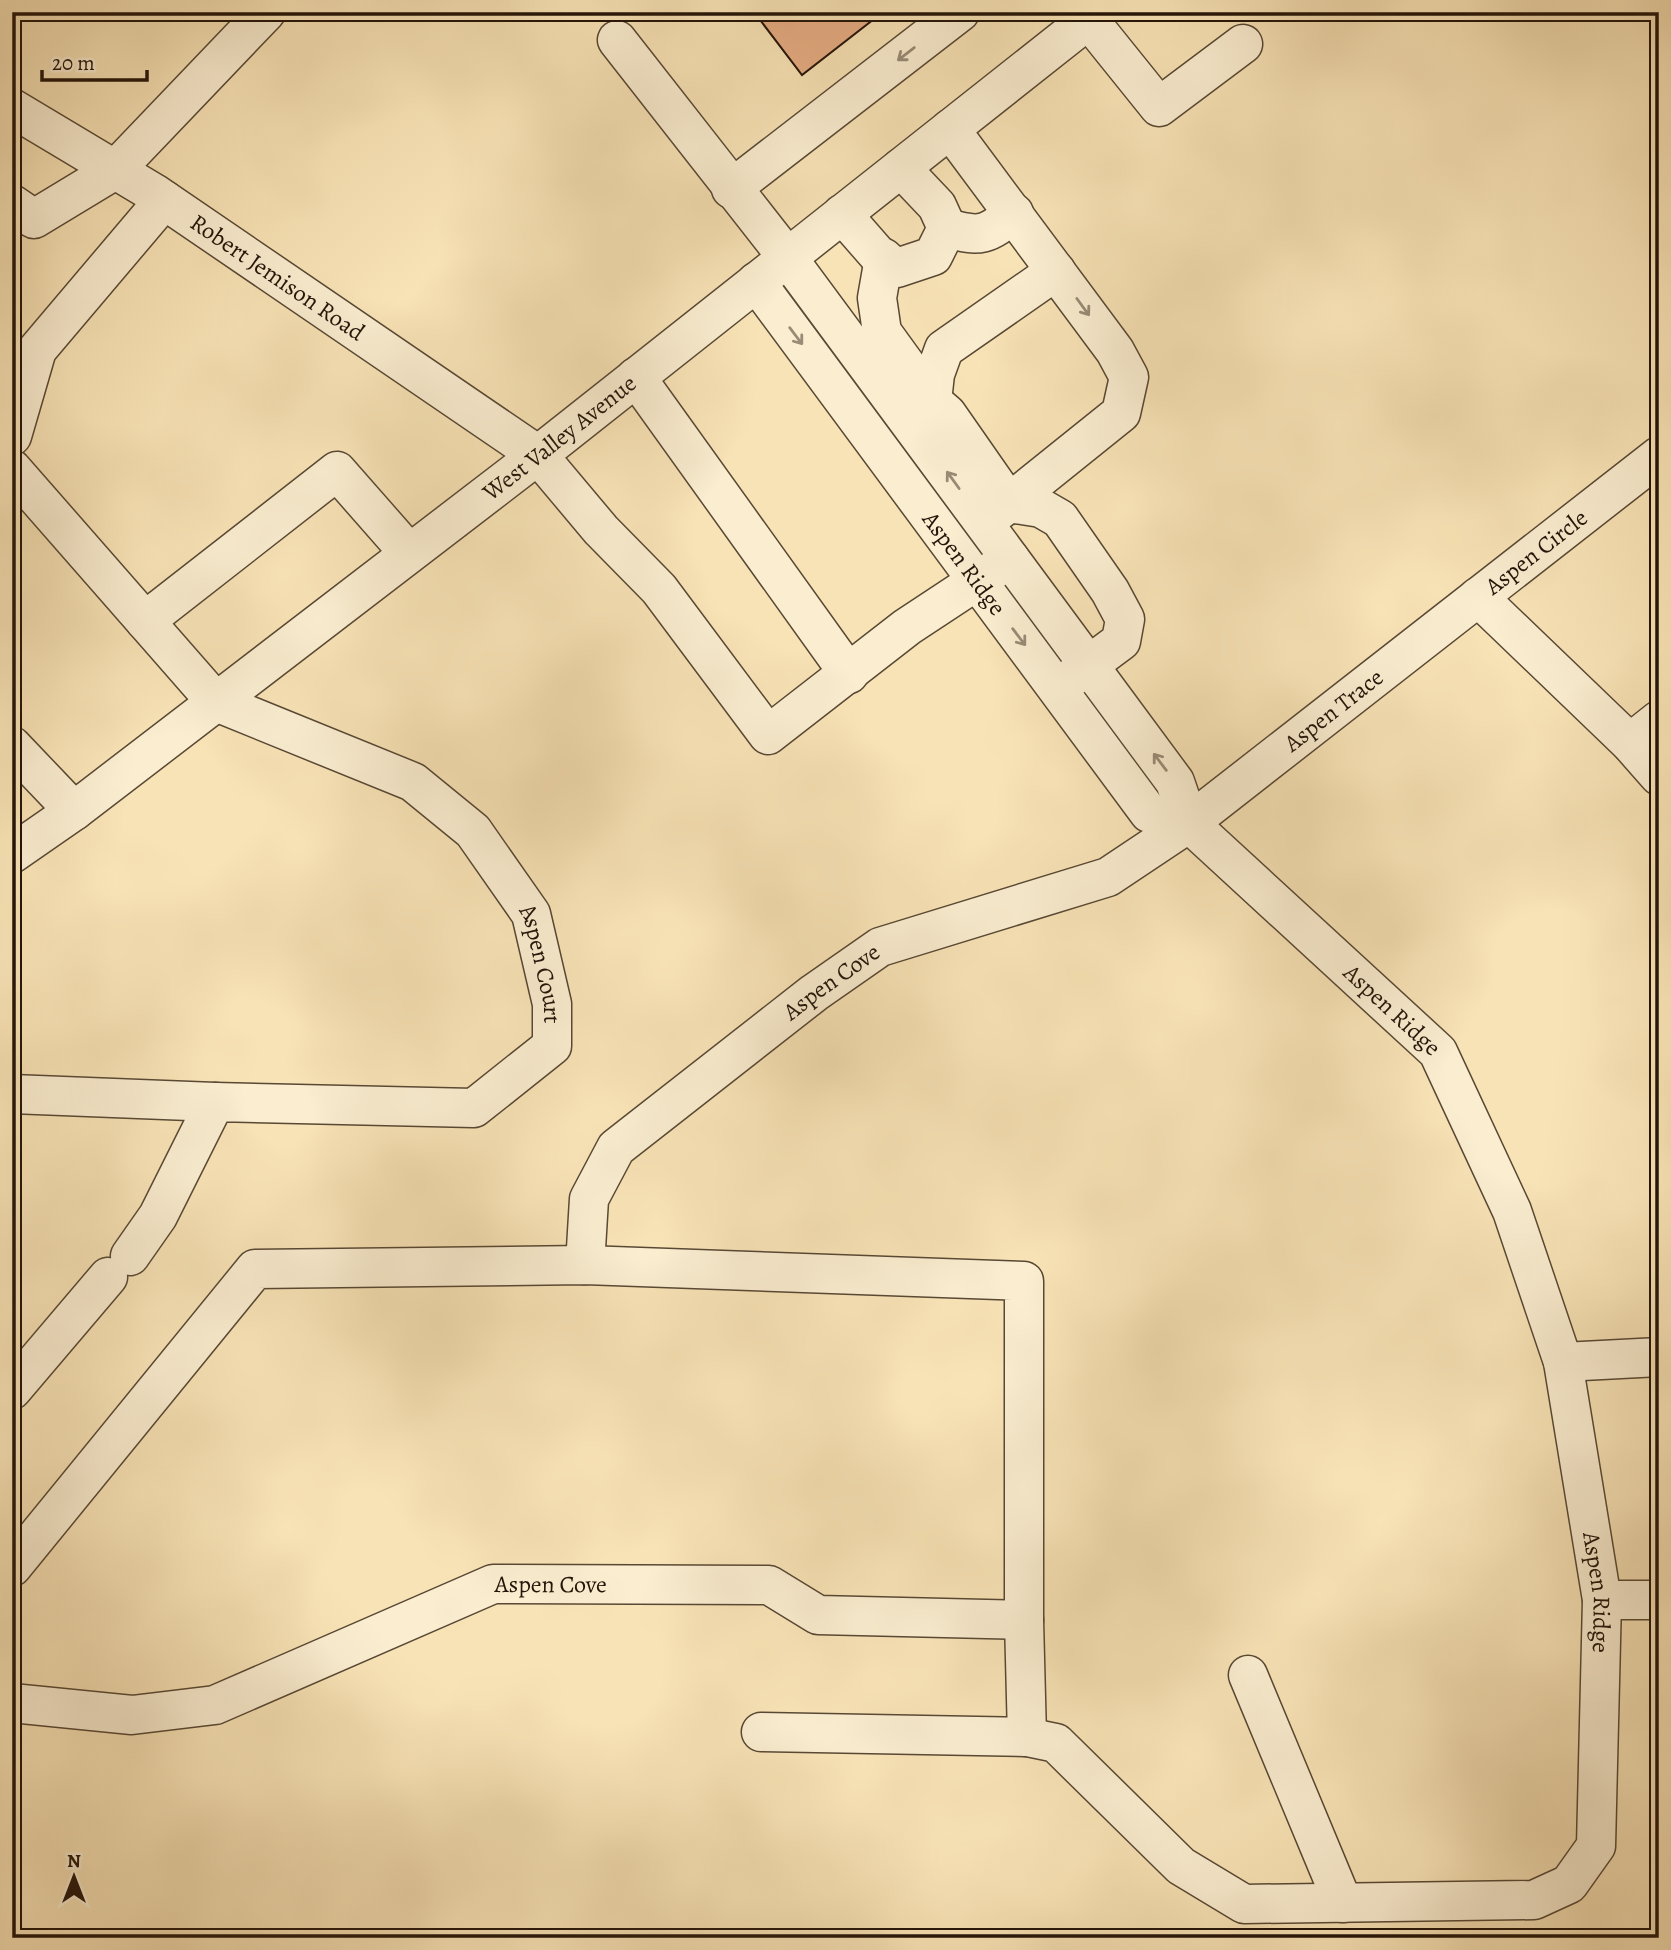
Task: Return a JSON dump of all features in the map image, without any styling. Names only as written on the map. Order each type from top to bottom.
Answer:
[{"type":"street","points":[[12,204],[34,219],[115,170],[266,12]]},
{"type":"street","points":[[731,189],[960,12]]},
{"type":"street","points":[[1094,16],[1159,107],[1243,44]]},
{"type":"street","name":"West Valley Avenue","points":[[12,853],[74,811],[538,455],[1094,16]]},
{"type":"street","name":"Aspen Ridge","points":[[617,40],[731,189],[921,411],[996,513],[1010,559],[1175,782],[1188,823]]},
{"type":"street","name":"Robert Jemison Road","points":[[12,108],[164,200],[538,455],[601,530],[659,589],[768,735],[849,674]]},
{"type":"street","points":[[950,129],[1115,351],[1129,377],[1121,413],[952,546]]},
{"type":"street","points":[[901,168],[937,206],[947,228]]},
{"type":"street","points":[[12,436],[37,350],[164,200]]},
{"type":"street","points":[[842,214],[897,268],[933,256],[947,228]]},
{"type":"street","points":[[947,228],[970,234],[990,233],[1021,222]]},
{"type":"street","points":[[884,258],[877,298],[882,332],[921,411]]},
{"type":"street","points":[[921,411],[944,349],[1056,271]]},
{"type":"street","name":"Aspen Ridge","points":[[756,282],[1149,813],[1188,823],[1438,1052],[1513,1211],[1563,1362],[1602,1600],[1596,1846],[1569,1884],[1534,1900],[1244,1905],[1181,1866],[1055,1743],[1027,1737]]},
{"type":"street","points":[[636,377],[849,674],[907,627],[979,582],[1010,559]]},
{"type":"street","name":"Aspen Circle","points":[[1659,456],[1478,597],[1644,731],[1659,776]]},
{"type":"street","points":[[12,469],[216,702]]},
{"type":"street","points":[[145,621],[337,471],[410,553]]},
{"type":"street","points":[[996,513],[1041,508],[1060,519],[1110,591],[1125,619],[1121,641],[1058,688]]},
{"type":"street","name":"Aspen Trace","points":[[1188,823],[1478,597]]},
{"type":"street","name":"Aspen Court","points":[[12,1094],[474,1108],[552,1046],[552,1004],[531,914],[473,831],[413,782],[216,702]]},
{"type":"street","points":[[1097,743],[1130,720]]},
{"type":"street","points":[[12,746],[74,811]]},
{"type":"street","name":"Aspen Cove","points":[[585,1265],[589,1199],[616,1148],[814,993],[880,947],[1108,877],[1188,823]]},
{"type":"street","points":[[12,1390],[119,1267],[158,1216],[215,1102]]},
{"type":"street","points":[[12,1567],[255,1269],[585,1265],[1024,1281],[1024,1620],[1027,1737],[761,1732]]},
{"type":"street","points":[[1563,1362],[1659,1357]]},
{"type":"street","name":"Aspen Cove","points":[[12,1703],[132,1715],[215,1704],[493,1584],[769,1585],[818,1615],[1024,1620]]},
{"type":"street","points":[[1602,1600],[1659,1600]]},
{"type":"street","points":[[1248,1675],[1343,1903]]},
{"type":"building","points":[[754,12],[883,12],[802,75]]}]
